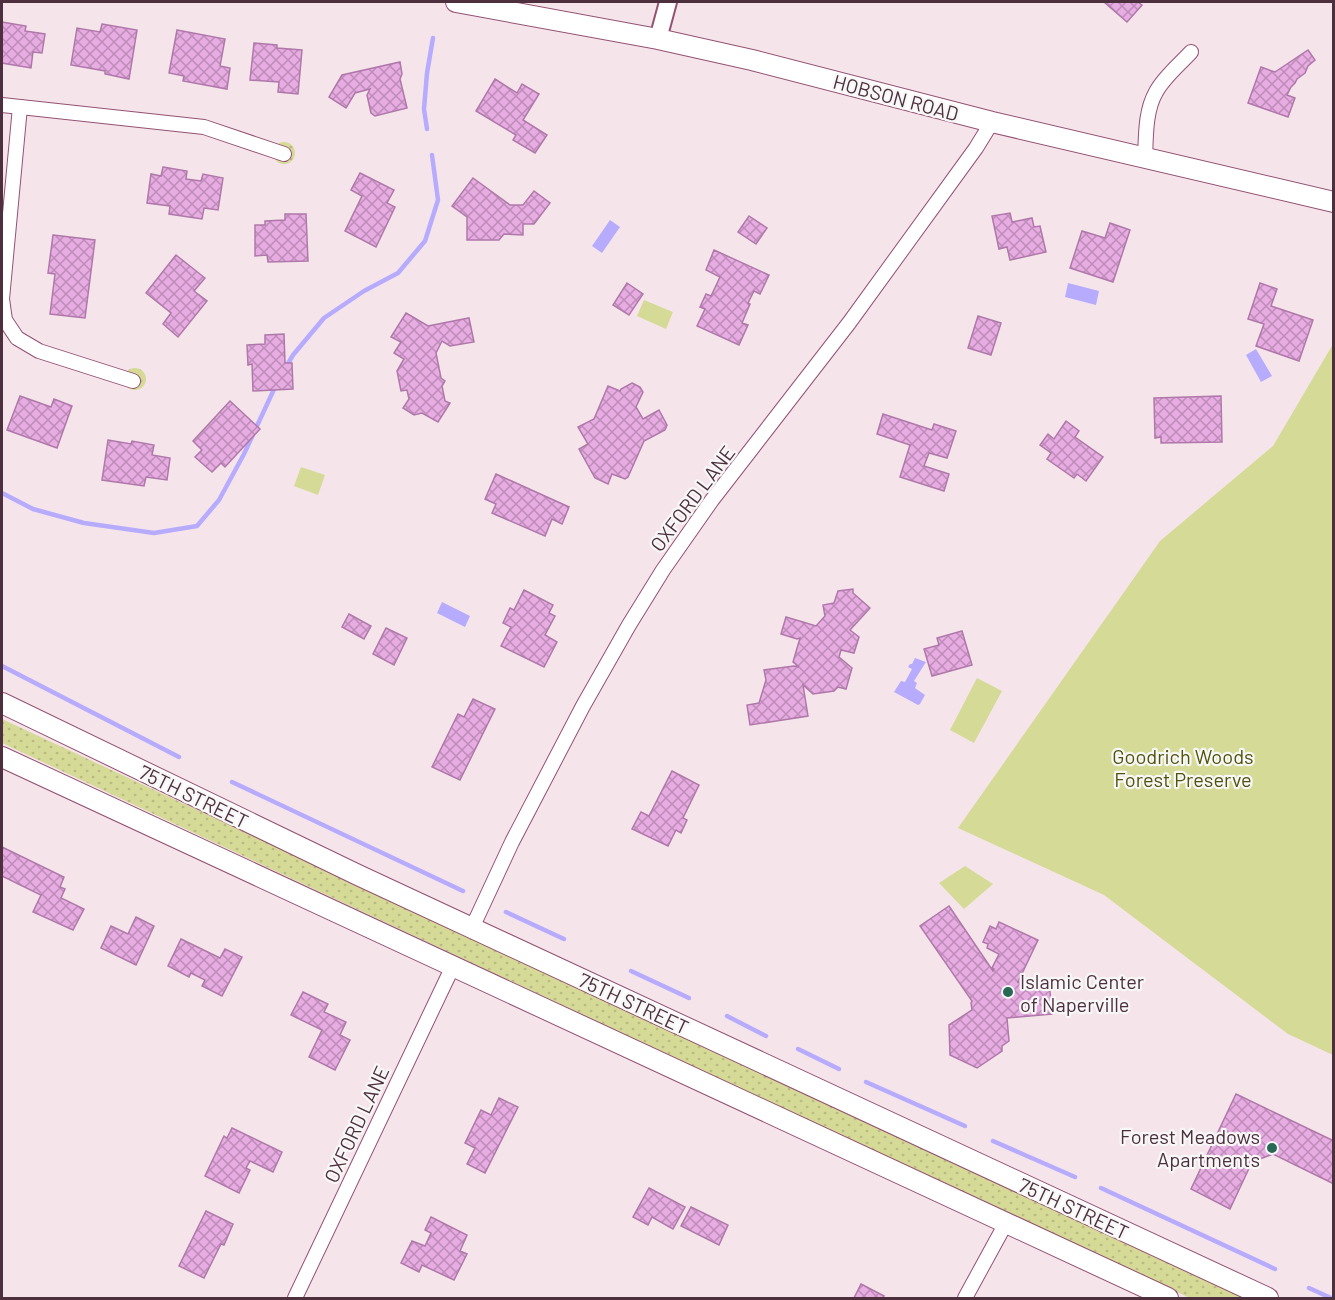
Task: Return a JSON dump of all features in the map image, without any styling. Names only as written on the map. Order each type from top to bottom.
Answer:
[{"type":"main road","name":"HOBSON ROAD","points":[[456,2],[658,39],[824,78],[1145,159],[1334,202]]},
{"type":"main road","name":"75TH STREET","points":[[2,703],[472,928],[1268,1299]]},
{"type":"main road","points":[[2,756],[1168,1299]]},
{"type":"street","points":[[658,39],[668,2]]},
{"type":"street","points":[[1145,159],[1149,109],[1152,100],[1161,84],[1191,52]]},
{"type":"street","points":[[2,105],[204,127],[284,154]]},
{"type":"street","points":[[20,107],[2,299],[5,320],[17,338],[39,351],[133,381]]},
{"type":"street","name":"OXFORD LANE","points":[[472,928],[512,842],[583,706],[663,570],[712,500],[849,323],[976,148],[992,122]]},
{"type":"street","name":"OXFORD LANE","points":[[295,1299],[453,966]]},
{"type":"street","points":[[965,1299],[1005,1223]]},
{"type":"green space","points":[[284,142],[292,145],[295,153],[292,161],[284,164],[276,161],[273,153],[276,145]]},
{"type":"green space","points":[[644,300],[673,312],[666,329],[637,316]]},
{"type":"green space","name":"Goodrich Woods Forest Preserve","points":[[1333,344],[1334,1055],[1288,1034],[1104,895],[958,828],[1160,541],[1273,446]]},
{"type":"green space","points":[[135,368],[143,371],[146,379],[143,387],[135,390],[127,387],[124,379],[127,371]]},
{"type":"green space","points":[[301,467],[325,475],[318,495],[294,486]]},
{"type":"green space","points":[[977,678],[1002,691],[974,743],[950,730]]},
{"type":"green space","points":[[2,719],[1246,1298],[1190,1298],[1100,1257],[2,743]]},
{"type":"green space","points":[[965,866],[993,884],[964,909],[939,883]]},
{"type":"shaded area","points":[[610,220],[620,227],[602,253],[592,246]]},
{"type":"shaded area","points":[[1068,283],[1099,291],[1096,305],[1065,297]]},
{"type":"shaded area","points":[[1256,349],[1272,376],[1261,382],[1246,355]]},
{"type":"shaded area","points":[[442,602],[470,616],[465,627],[437,613]]},
{"type":"shaded area","points":[[915,658],[926,662],[914,681],[917,683],[915,688],[925,695],[918,705],[894,692],[901,681],[905,682],[912,669],[908,667]]},
{"type":"building","points":[[1104,2],[1138,2],[1142,5],[1127,22]]},
{"type":"building","points":[[2,22],[26,26],[25,31],[45,34],[42,53],[33,52],[31,68],[2,63]]},
{"type":"building","points":[[102,24],[137,30],[129,79],[105,74],[105,71],[71,65],[77,28],[100,32]]},
{"type":"building","points":[[177,30],[225,39],[220,66],[230,68],[227,89],[183,81],[184,76],[169,73]]},
{"type":"building","points":[[254,43],[302,50],[298,94],[278,92],[279,82],[250,80]]},
{"type":"building","points":[[1308,50],[1315,60],[1297,79],[1287,95],[1295,98],[1288,117],[1248,103],[1261,67],[1275,72]]},
{"type":"building","points":[[400,62],[402,74],[400,79],[407,108],[375,116],[371,113],[367,95],[370,89],[355,93],[346,108],[329,97],[342,75]]},
{"type":"building","points":[[495,79],[517,93],[522,84],[539,94],[523,120],[547,135],[535,153],[513,140],[516,135],[476,111]]},
{"type":"building","points":[[163,167],[187,171],[186,179],[201,181],[203,174],[223,178],[218,210],[204,208],[202,219],[169,214],[170,206],[147,203],[151,174],[161,176]]},
{"type":"building","points":[[360,173],[394,190],[387,203],[395,207],[376,247],[345,231],[362,196],[351,190]]},
{"type":"building","points":[[473,178],[510,205],[523,205],[534,191],[550,203],[534,224],[523,224],[523,235],[504,234],[499,240],[467,240],[467,217],[452,206]]},
{"type":"building","points":[[1010,213],[1012,222],[1032,218],[1034,227],[1040,226],[1046,252],[1010,260],[1007,247],[999,249],[992,216]]},
{"type":"building","points":[[285,214],[306,214],[308,261],[268,262],[267,255],[255,256],[255,225],[265,225],[265,221],[285,220]]},
{"type":"building","points":[[749,216],[767,228],[756,244],[738,232]]},
{"type":"building","points":[[1110,223],[1130,230],[1113,282],[1070,268],[1082,231],[1105,238]]},
{"type":"building","points":[[53,235],[95,240],[85,318],[50,314],[55,274],[48,273]]},
{"type":"building","points":[[714,250],[769,275],[760,294],[754,291],[748,303],[750,304],[742,323],[748,325],[739,345],[697,326],[705,309],[700,307],[706,294],[711,296],[720,277],[706,270]]},
{"type":"building","points":[[176,255],[205,278],[194,291],[207,301],[178,337],[163,324],[171,313],[146,293]]},
{"type":"building","points":[[627,283],[643,294],[629,315],[613,305]]},
{"type":"building","points":[[1260,283],[1277,289],[1271,306],[1313,320],[1299,361],[1256,346],[1264,324],[1248,319]]},
{"type":"building","points":[[406,313],[428,326],[469,318],[474,342],[450,346],[442,341],[436,353],[441,378],[445,381],[442,386],[445,401],[450,403],[438,422],[422,413],[414,415],[403,408],[409,399],[407,390],[401,391],[397,371],[404,359],[394,353],[401,342],[391,337]]},
{"type":"building","points":[[978,316],[1001,323],[991,355],[968,348]]},
{"type":"building","points":[[284,334],[285,363],[292,363],[293,389],[253,391],[252,364],[248,365],[247,345],[265,344],[265,335]]},
{"type":"building","points":[[632,383],[640,387],[643,392],[636,407],[643,419],[659,410],[667,425],[665,430],[644,441],[628,477],[625,479],[612,474],[608,484],[595,478],[579,449],[588,444],[578,427],[594,419],[608,386],[620,391]]},
{"type":"building","points":[[20,396],[51,407],[54,399],[72,406],[57,448],[7,430]]},
{"type":"building","points":[[1221,396],[1222,442],[1161,443],[1161,437],[1155,438],[1154,398]]},
{"type":"building","points":[[230,401],[260,429],[225,467],[221,463],[212,472],[195,457],[202,450],[193,441]]},
{"type":"building","points":[[883,414],[932,430],[934,424],[956,431],[947,458],[929,453],[924,466],[949,474],[944,491],[900,477],[910,445],[877,434]]},
{"type":"building","points":[[1066,421],[1079,431],[1075,437],[1103,457],[1086,481],[1077,474],[1074,478],[1047,459],[1051,453],[1040,445],[1048,434],[1054,439]]},
{"type":"building","points":[[108,440],[154,445],[152,455],[170,458],[167,480],[146,477],[144,486],[102,480]]},
{"type":"building","points":[[496,474],[569,507],[562,524],[552,519],[545,536],[492,513],[496,504],[485,499]]},
{"type":"building","points":[[853,589],[853,593],[870,608],[850,630],[859,637],[854,653],[841,650],[839,657],[852,668],[846,689],[838,687],[834,691],[813,694],[803,685],[808,716],[750,725],[747,705],[759,703],[766,680],[764,670],[799,667],[793,662],[800,638],[781,634],[786,617],[816,626],[825,616],[823,605],[834,603],[838,591]]},
{"type":"building","points":[[524,590],[553,605],[549,613],[555,616],[545,635],[557,642],[544,667],[501,646],[511,627],[503,623],[510,608],[514,610]]},
{"type":"building","points":[[349,614],[371,626],[364,639],[342,627]]},
{"type":"building","points":[[386,628],[407,638],[394,665],[373,654]]},
{"type":"building","points":[[962,631],[972,665],[932,676],[924,649],[939,645],[937,638]]},
{"type":"building","points":[[473,699],[495,709],[460,780],[432,767],[458,714],[464,717]]},
{"type":"building","points":[[672,771],[699,785],[683,818],[687,820],[681,833],[676,830],[668,846],[632,829],[641,812],[649,816]]},
{"type":"building","points":[[2,847],[64,877],[60,887],[65,889],[61,898],[84,909],[73,930],[33,912],[41,895],[2,876]]},
{"type":"building","name":"Islamic Center of Naperville","points":[[949,906],[993,971],[992,968],[999,954],[987,948],[988,944],[983,942],[990,926],[996,929],[999,922],[1038,940],[1018,982],[1049,980],[1052,1014],[1007,1018],[1009,1041],[1002,1046],[1002,1051],[977,1068],[950,1055],[949,1025],[972,1010],[972,1001],[920,926]]},
{"type":"building","points":[[136,917],[154,926],[136,965],[101,948],[111,926],[128,934]]},
{"type":"building","points":[[181,939],[220,958],[225,949],[242,957],[222,996],[202,986],[205,980],[191,973],[189,977],[168,966]]},
{"type":"building","points":[[303,992],[328,1004],[324,1012],[346,1022],[340,1035],[350,1040],[335,1070],[309,1057],[322,1030],[291,1015]]},
{"type":"building","name":"Forest Meadows Apartments","points":[[1236,1094],[1334,1141],[1334,1184],[1273,1154],[1252,1162],[1230,1209],[1191,1189]]},
{"type":"building","points":[[499,1098],[518,1107],[485,1173],[467,1164],[475,1148],[465,1143],[481,1110],[491,1115]]},
{"type":"building","points":[[232,1128],[282,1152],[273,1172],[250,1161],[246,1168],[250,1170],[239,1193],[205,1176],[224,1136],[227,1138]]},
{"type":"building","points":[[649,1188],[685,1207],[673,1229],[652,1217],[648,1225],[633,1217]]},
{"type":"building","points":[[691,1207],[728,1225],[719,1245],[681,1226]]},
{"type":"building","points":[[206,1211],[233,1224],[224,1245],[221,1244],[204,1278],[179,1266]]},
{"type":"building","points":[[431,1217],[467,1235],[460,1251],[467,1254],[454,1280],[422,1265],[419,1272],[401,1263],[412,1241],[425,1246],[431,1233],[425,1230]]},
{"type":"building","points":[[861,1284],[884,1296],[882,1298],[854,1298]]},
{"type":"waterway","points":[[427,129],[424,109],[433,38]]},
{"type":"waterway","points":[[286,367],[293,355],[324,318],[364,291],[398,273],[425,241],[438,200],[432,155]]},
{"type":"waterway","points":[[2,493],[33,509],[84,523],[154,533],[197,526],[219,500],[244,454],[276,385]]},
{"type":"waterway","points":[[2,666],[179,757]]},
{"type":"waterway","points":[[232,782],[463,891]]},
{"type":"waterway","points":[[506,912],[564,939]]},
{"type":"waterway","points":[[631,971],[689,998]]},
{"type":"waterway","points":[[727,1016],[766,1036]]},
{"type":"waterway","points":[[798,1049],[839,1069]]},
{"type":"waterway","points":[[866,1082],[965,1126]]},
{"type":"waterway","points":[[993,1141],[1075,1177]]},
{"type":"waterway","points":[[1101,1188],[1275,1269]]},
{"type":"waterway","points":[[1309,1288],[1331,1298]]},
{"type":"place","name":"Islamic Center of Naperville","points":[[1008,992]]},
{"type":"place","name":"Forest Meadows Apartments","points":[[1272,1148]]}]
